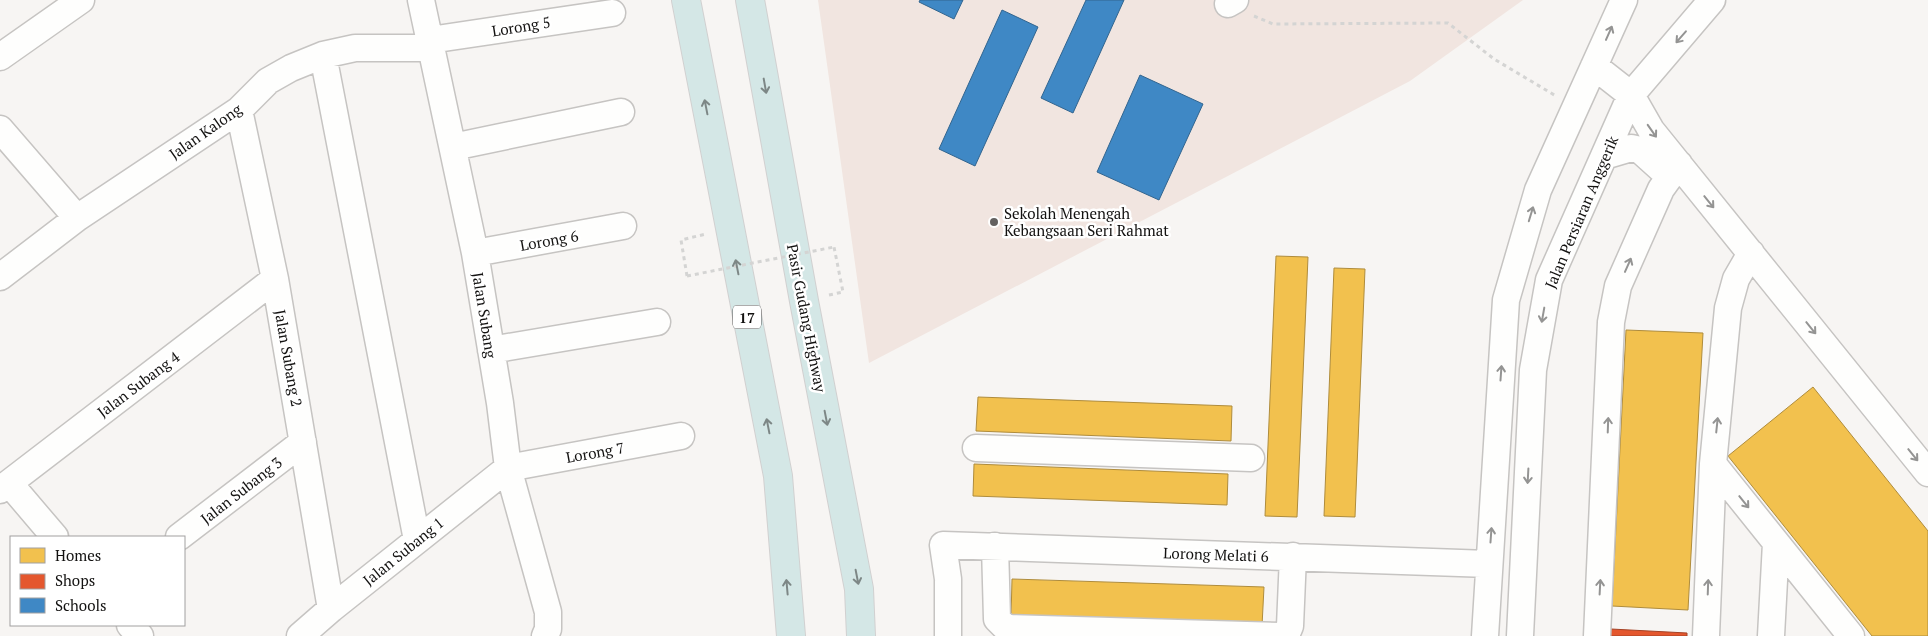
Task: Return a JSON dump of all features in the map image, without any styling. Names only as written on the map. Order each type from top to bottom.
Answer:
[{"type":"highway","name":"17","points":[[686,0],[778,476],[791,636]]},
{"type":"highway","name":"Pasir Gudang Highway","points":[[750,0],[805,311],[859,589],[862,636]]},
{"type":"street","points":[[0,57],[81,0]]},
{"type":"street","name":"Jalan Subang","points":[[421,0],[475,253],[508,468],[548,612],[546,632]]},
{"type":"street","points":[[1485,636],[1506,300],[1538,190],[1624,0]]},
{"type":"street","name":"Jalan Persiaran Anggerik","points":[[1520,636],[1533,370],[1549,280],[1631,95],[1712,0]]},
{"type":"street","name":"Lorong 5","points":[[431,44],[612,13]]},
{"type":"street","name":"Jalan Kalong","points":[[0,277],[77,218],[239,110],[268,81],[291,68],[323,54],[355,48],[431,44]]},
{"type":"street","points":[[323,54],[417,540]]},
{"type":"street","points":[[1594,66],[1631,95],[1674,171],[1751,253],[1928,473]]},
{"type":"street","name":"Jalan Subang 2","points":[[239,110],[275,279],[331,609]]},
{"type":"street","points":[[453,147],[621,112]]},
{"type":"street","points":[[0,129],[77,218]]},
{"type":"street","points":[[1604,156],[1630,148],[1640,150],[1674,171]]},
{"type":"street","points":[[1597,636],[1611,322],[1618,286],[1661,189],[1674,171]]},
{"type":"street","name":"Lorong 6","points":[[475,253],[623,226]]},
{"type":"street","points":[[1706,636],[1713,464],[1728,308],[1736,279],[1751,253]]},
{"type":"street","name":"Jalan Subang 4","points":[[4,486],[275,279]]},
{"type":"street","points":[[491,350],[657,322]]},
{"type":"street","name":"Lorong 7","points":[[508,468],[681,436]]},
{"type":"street","name":"Jalan Subang 3","points":[[180,536],[303,442]]},
{"type":"street","points":[[976,448],[1251,458]]},
{"type":"street","points":[[1713,464],[1851,636]]},
{"type":"street","name":"Jalan Subang 1","points":[[300,636],[331,609],[508,468]]},
{"type":"street","points":[[4,486],[54,536]]},
{"type":"street","points":[[1770,636],[1776,543]]},
{"type":"street","name":"Lorong Melati 6","points":[[948,636],[948,579],[943,545],[1489,564]]},
{"type":"street","points":[[994,546],[997,619],[1005,627],[1011,628],[1280,636],[1287,633],[1290,626],[1293,556]]},
{"type":"street","points":[[131,626],[140,636]]},
{"type":"path","points":[[1232,2],[1273,24],[1448,23],[1494,59],[1576,108]]},
{"type":"path","points":[[681,240],[687,276],[834,247],[844,292]]},
{"type":"shaded area","name":"Sekolah Menengah Kebangsaan Seri Rahmat","points":[[818,0],[1523,0],[1410,81],[869,363]]},
{"type":"building: Homes","points":[[1276,256],[1308,257],[1297,517],[1265,516]]},
{"type":"building: Homes","points":[[1334,268],[1365,269],[1355,517],[1324,516]]},
{"type":"building: Homes","points":[[1626,330],[1703,333],[1688,610],[1612,606]]},
{"type":"building: Homes","points":[[1813,387],[1928,531],[1928,636],[1872,636],[1728,456]]},
{"type":"building: Homes","points":[[978,397],[1232,406],[1231,441],[976,431]]},
{"type":"building: Homes","points":[[974,464],[1228,474],[1227,505],[973,496]]},
{"type":"building: Homes","points":[[1012,579],[1264,587],[1262,626],[1011,618]]},
{"type":"building: Shops","points":[[1611,629],[1687,633],[1687,636],[1610,636]]},
{"type":"building: Schools","points":[[920,0],[963,0],[954,19],[919,2]]},
{"type":"building: Schools","points":[[1086,0],[1124,0],[1073,113],[1041,98]]},
{"type":"building: Schools","points":[[1002,10],[1038,27],[975,166],[939,149]]},
{"type":"building: Schools","points":[[1140,75],[1203,104],[1159,200],[1097,172]]},
{"type":"place","name":"Sekolah Menengah Kebangsaan Seri Rahmat","points":[[994,222]]}]
